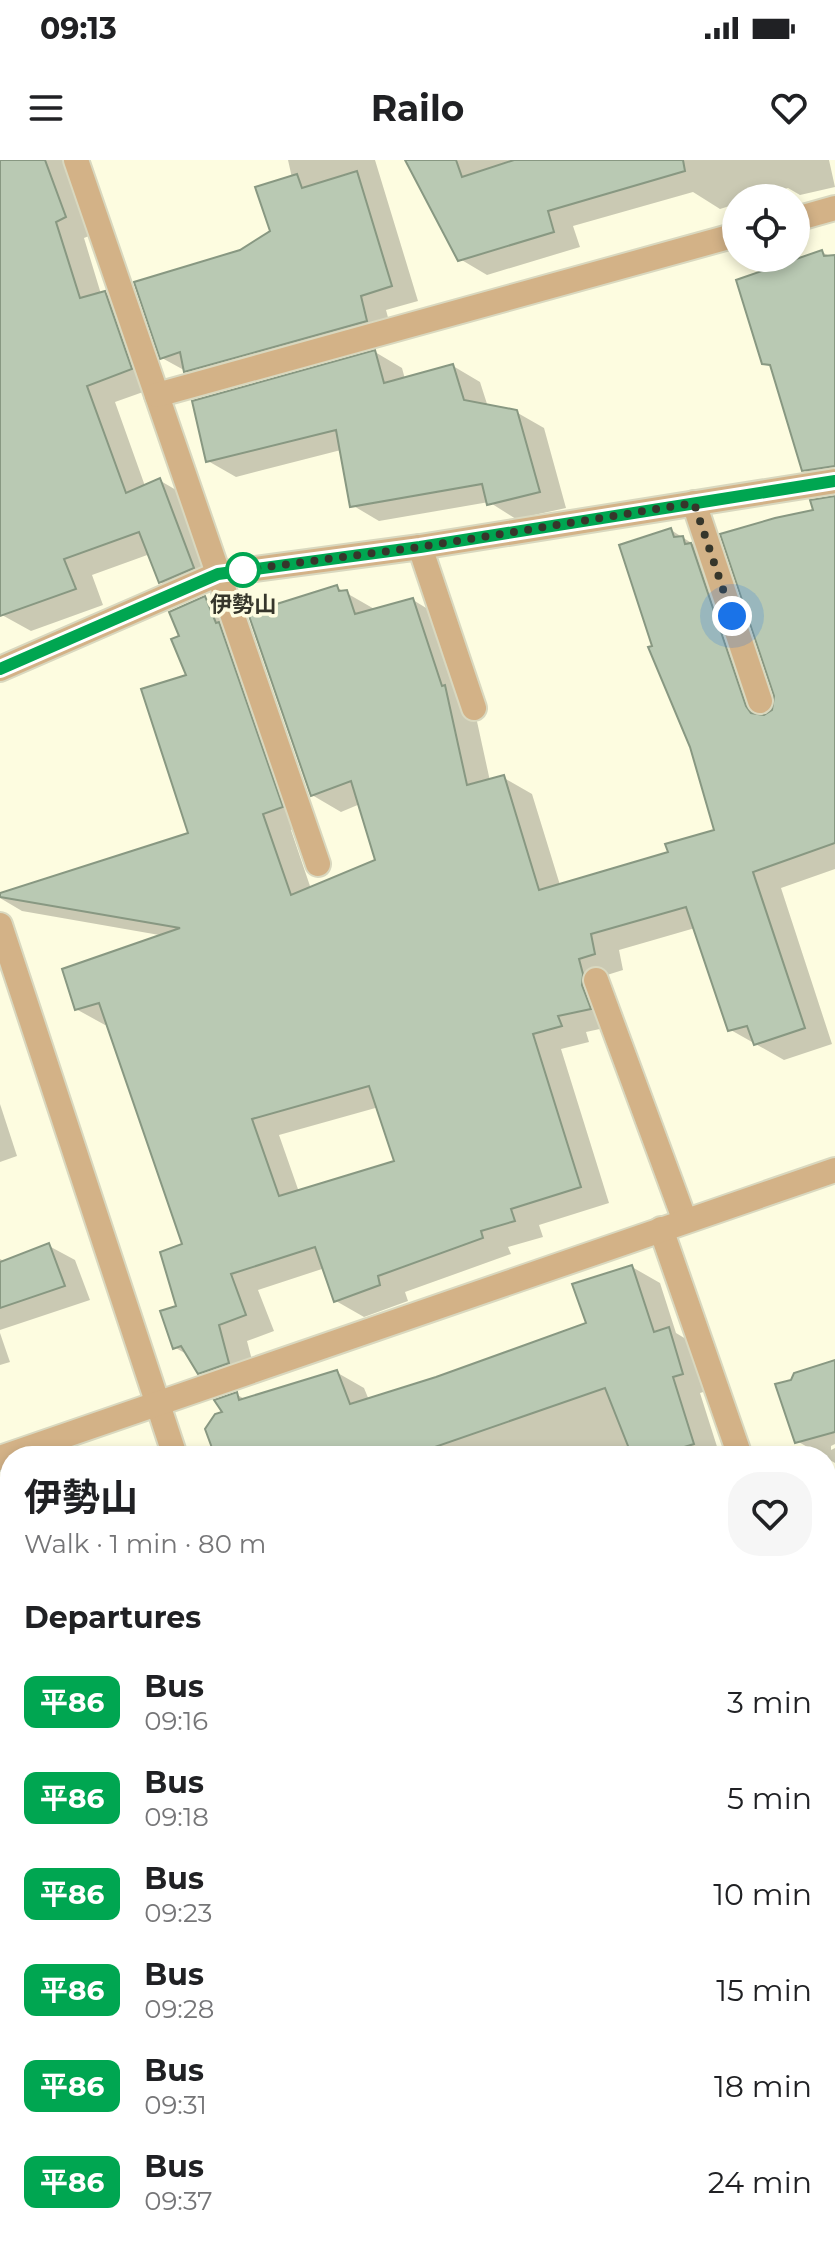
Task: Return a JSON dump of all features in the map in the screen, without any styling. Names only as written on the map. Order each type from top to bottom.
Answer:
[{"type":"street","points":[[76,160],[318,864]]},
{"type":"street","points":[[810,215],[835,208]]},
{"type":"street","points":[[157,395],[722,239]]},
{"type":"street","points":[[0,669],[218,574],[420,547],[835,481]]},
{"type":"street","points":[[694,503],[760,701]]},
{"type":"street","points":[[420,547],[474,708]]},
{"type":"street","points":[[0,925],[171,1446]]},
{"type":"street","points":[[596,980],[685,1221]]},
{"type":"street","points":[[36,1446],[835,1170]]},
{"type":"street","points":[[661,1229],[737,1446]]},
{"type":"building","points":[[0,160],[45,160],[66,217],[56,222],[80,298],[105,291],[132,369],[87,386],[126,493],[160,478],[194,568],[159,583],[139,532],[64,559],[76,589],[0,616]]},
{"type":"building","points":[[405,160],[456,160],[462,177],[514,160],[683,160],[685,171],[548,211],[554,232],[458,261]]},
{"type":"building","points":[[357,171],[392,286],[361,296],[367,321],[184,372],[180,352],[160,359],[134,282],[240,250],[270,231],[255,187],[297,174],[302,188]]},
{"type":"building","points":[[822,250],[824,256],[835,255],[835,466],[802,471],[770,365],[762,364],[736,280],[759,272],[810,272],[810,254]]},
{"type":"building","points":[[375,350],[384,383],[453,364],[464,400],[517,410],[540,492],[487,505],[482,484],[350,507],[336,430],[206,462],[192,401]]},
{"type":"building","points":[[835,496],[835,843],[753,872],[805,1028],[754,1045],[747,1026],[728,1031],[686,907],[591,934],[595,954],[579,959],[582,985],[591,1009],[558,1016],[562,1026],[533,1034],[581,1187],[511,1209],[515,1221],[481,1231],[483,1238],[378,1276],[380,1285],[334,1302],[315,1247],[231,1274],[246,1315],[219,1325],[229,1363],[198,1374],[181,1346],[173,1349],[160,1311],[176,1306],[160,1252],[182,1244],[99,1003],[75,1010],[62,969],[180,928],[0,897],[0,893],[188,833],[141,689],[186,675],[171,639],[179,636],[169,612],[205,596],[216,623],[219,622],[283,807],[263,814],[291,895],[375,860],[351,781],[311,796],[248,613],[337,585],[339,591],[347,590],[355,614],[413,598],[442,686],[445,685],[467,785],[504,775],[539,890],[668,852],[665,844],[714,830],[690,747],[648,647],[652,646],[619,545],[671,528],[674,537],[683,536],[685,544],[691,543],[746,706],[751,713],[764,715],[772,710],[774,696],[720,534],[813,510],[810,500]],"holes":[[[369,1086],[394,1161],[279,1196],[252,1119]]]},
{"type":"building","points":[[49,1243],[65,1286],[0,1308],[0,1262]]},
{"type":"building","points":[[632,1265],[654,1332],[669,1327],[683,1374],[673,1377],[694,1444],[628,1446],[605,1388],[438,1446],[211,1446],[205,1429],[215,1414],[222,1412],[214,1400],[237,1392],[239,1400],[337,1370],[350,1404],[586,1323],[572,1284]]},
{"type":"building","points":[[835,1360],[835,1432],[795,1443],[775,1384],[791,1380],[794,1373]]},
{"type":"bus line","name":"平86","points":[[0,669],[218,574],[420,547],[835,481]]},
{"type":"place","name":"伊勢山","points":[[243,570]]},
{"type":"route","points":[[243,570],[420,547],[694,503],[732,616]]}]
